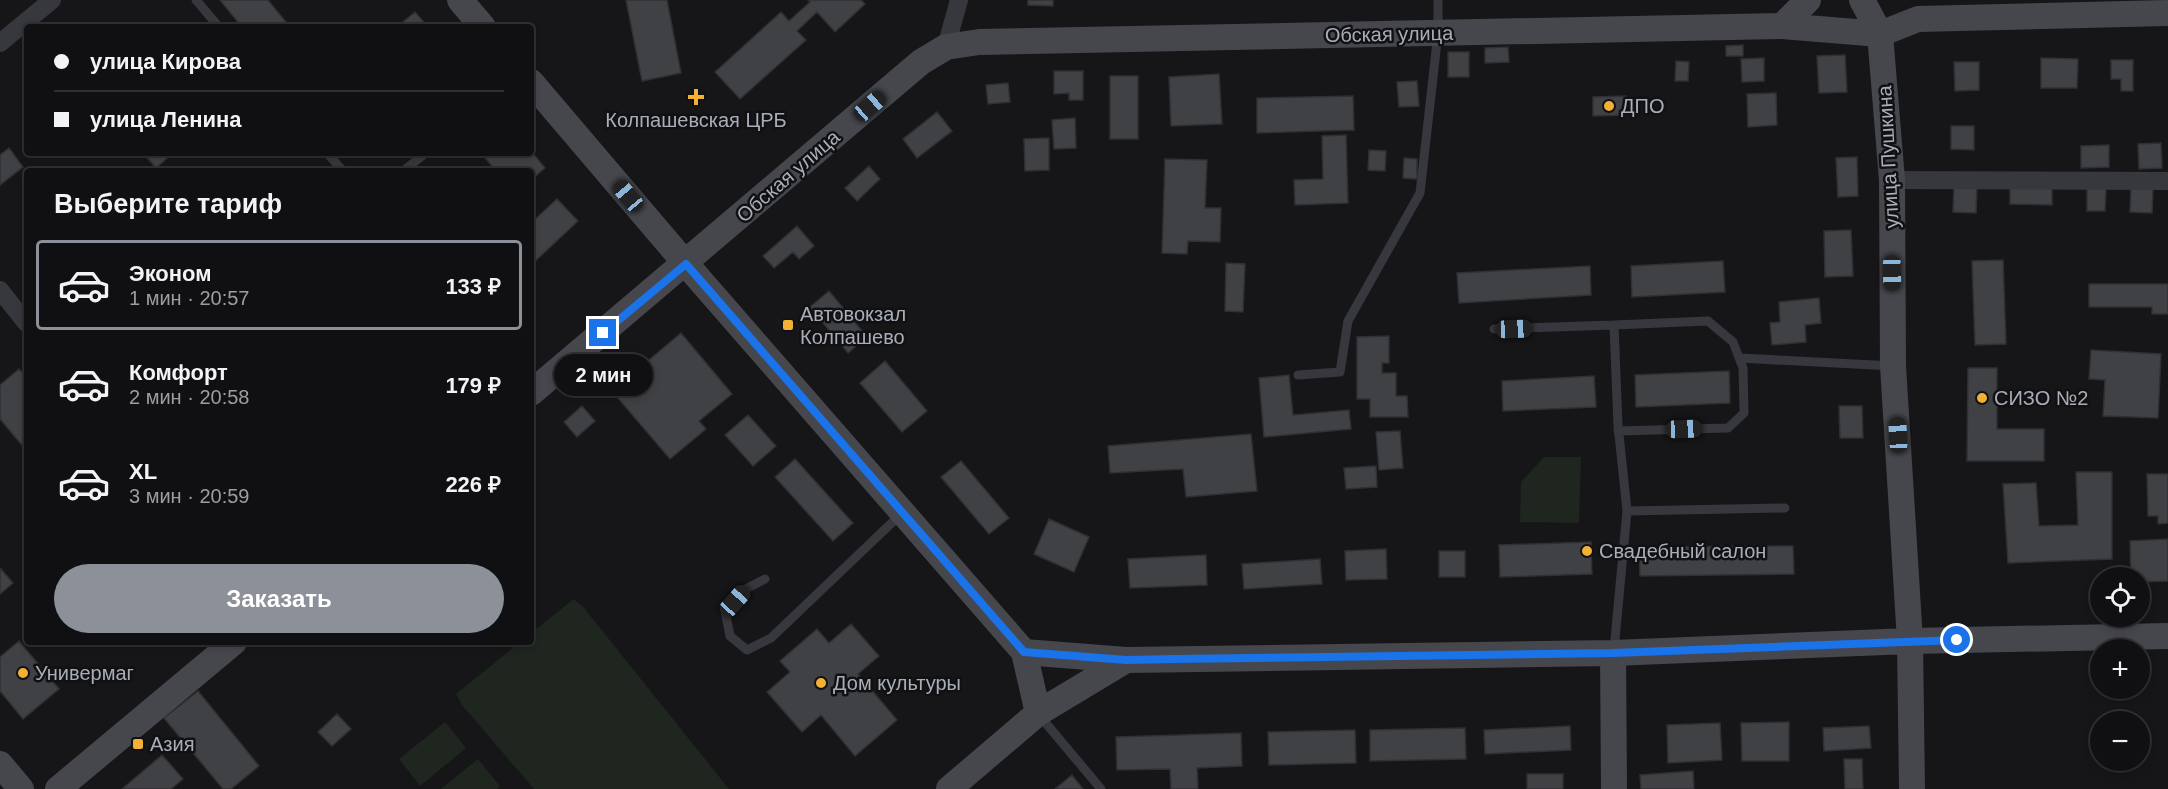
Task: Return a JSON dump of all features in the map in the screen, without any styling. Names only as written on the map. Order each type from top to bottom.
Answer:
[{"type":"street","points":[[460,0],[480,24]]},
{"type":"street","points":[[946,47],[959,0]]},
{"type":"street","points":[[1782,26],[1808,0]]},
{"type":"street","points":[[1862,0],[1880,34]]},
{"type":"street","points":[[0,43],[49,1]]},
{"type":"street","name":"Обская улица","points":[[534,391],[686,264],[921,62],[946,47],[979,42],[1782,26],[1880,34],[1918,19],[2168,13]]},
{"type":"street","name":"улица Пушкина","points":[[1880,34],[1892,180],[1893,366],[1910,641],[1912,789]]},
{"type":"street","points":[[534,86],[686,264],[1024,652],[1038,713]]},
{"type":"street","points":[[1892,180],[2168,181]]},
{"type":"street","points":[[0,290],[24,320]]},
{"type":"street","points":[[1024,652],[1126,660],[1613,653],[1910,641],[2168,636]]},
{"type":"street","points":[[58,789],[230,645]]},
{"type":"street","points":[[1613,653],[1614,789]]},
{"type":"street","points":[[949,789],[1038,713],[1126,660]]},
{"type":"street","points":[[0,764],[21,789]]},
{"type":"lane","points":[[196,0],[216,24]]},
{"type":"lane","points":[[1298,375],[1340,372],[1348,321],[1420,194],[1438,33],[1438,0]]},
{"type":"lane","points":[[330,156],[340,168]]},
{"type":"lane","points":[[407,168],[422,156]]},
{"type":"lane","points":[[1494,329],[1708,321],[1733,342],[1743,368],[1744,413],[1728,428],[1618,432]]},
{"type":"lane","points":[[1613,653],[1627,511],[1618,432],[1614,325]]},
{"type":"lane","points":[[1739,358],[1893,366]]},
{"type":"lane","points":[[1627,511],[1785,508]]},
{"type":"lane","points":[[765,579],[744,590],[725,611],[730,636],[747,650],[771,638],[903,513]]},
{"type":"lane","points":[[1038,713],[1101,789]]},
{"type":"shaded area","points":[[1544,457],[1581,457],[1579,523],[1520,522],[1521,482]]},
{"type":"shaded area","points":[[574,599],[584,608],[729,789],[534,789],[462,705],[456,694],[516,645],[534,645],[534,631]]},
{"type":"shaded area","points":[[445,722],[466,748],[420,786],[399,759]]},
{"type":"shaded area","points":[[478,759],[500,786],[497,789],[441,789]]},
{"type":"building","points":[[220,0],[268,0],[288,24],[240,24]]},
{"type":"building","points":[[626,0],[667,0],[681,73],[642,81]]},
{"type":"building","points":[[808,0],[861,0],[865,4],[835,32],[817,12],[797,31],[806,40],[740,99],[715,72],[781,12],[789,21],[810,2]]},
{"type":"building","points":[[1028,0],[1053,0],[1053,6],[1028,5]]},
{"type":"building","points":[[415,12],[425,24],[401,24]]},
{"type":"building","points":[[1743,45],[1743,56],[1726,56],[1726,46]]},
{"type":"building","points":[[1508,47],[1509,62],[1485,63],[1485,48]]},
{"type":"building","points":[[1448,52],[1469,52],[1469,77],[1448,77]]},
{"type":"building","points":[[1845,55],[1847,92],[1819,93],[1817,56]]},
{"type":"building","points":[[1764,58],[1764,81],[1742,82],[1741,59]]},
{"type":"building","points":[[2041,58],[2078,59],[2077,88],[2041,88]]},
{"type":"building","points":[[2111,60],[2133,60],[2133,91],[2121,91],[2121,79],[2111,79]]},
{"type":"building","points":[[1676,61],[1689,62],[1688,81],[1675,81]]},
{"type":"building","points":[[1954,62],[1979,62],[1979,90],[1955,91]]},
{"type":"building","points":[[1054,71],[1083,71],[1083,100],[1069,100],[1069,93],[1054,94]]},
{"type":"building","points":[[1219,74],[1222,124],[1171,126],[1169,77]]},
{"type":"building","points":[[1110,76],[1138,76],[1138,139],[1110,139]]},
{"type":"building","points":[[1417,81],[1419,106],[1399,107],[1397,82]]},
{"type":"building","points":[[1008,83],[1010,102],[988,104],[986,85]]},
{"type":"building","points":[[1776,93],[1777,125],[1748,127],[1747,94]]},
{"type":"building","points":[[1353,96],[1354,130],[1257,133],[1257,98]]},
{"type":"building","name":"ДПО","points":[[1626,96],[1626,115],[1593,116],[1593,97]]},
{"type":"building","points":[[937,112],[952,131],[917,158],[903,139]]},
{"type":"building","points":[[1075,118],[1076,148],[1054,149],[1052,120]]},
{"type":"building","points":[[1951,126],[1974,126],[1974,150],[1951,149]]},
{"type":"building","points":[[1346,135],[1348,203],[1295,205],[1294,180],[1323,179],[1322,136]]},
{"type":"building","points":[[1049,138],[1049,170],[1025,171],[1024,139]]},
{"type":"building","points":[[2161,143],[2162,168],[2139,169],[2138,144]]},
{"type":"building","points":[[2109,145],[2109,167],[2081,168],[2081,146]]},
{"type":"building","points":[[9,148],[23,167],[0,185],[0,155]]},
{"type":"building","points":[[1369,150],[1386,151],[1385,171],[1368,170]]},
{"type":"building","points":[[534,155],[545,168],[534,177],[534,168],[494,168],[484,156]]},
{"type":"building","points":[[146,156],[170,156],[156,168]]},
{"type":"building","points":[[1857,157],[1858,196],[1838,197],[1836,158]]},
{"type":"building","points":[[1404,158],[1417,159],[1417,179],[1403,178]]},
{"type":"building","points":[[1165,159],[1207,160],[1205,208],[1221,208],[1220,242],[1188,241],[1187,254],[1162,253]]},
{"type":"building","points":[[869,166],[880,179],[857,201],[845,188]]},
{"type":"building","points":[[2010,185],[2052,186],[2052,205],[2010,204]]},
{"type":"building","points":[[1954,186],[1977,186],[1976,213],[1953,212]]},
{"type":"building","points":[[2087,188],[2106,188],[2105,211],[2087,211]]},
{"type":"building","points":[[2131,188],[2153,189],[2152,213],[2130,212]]},
{"type":"building","points":[[557,199],[578,221],[534,262],[534,220]]},
{"type":"building","points":[[797,226],[814,246],[799,259],[793,252],[774,268],[763,256]]},
{"type":"building","points":[[1851,230],[1853,276],[1825,277],[1824,231]]},
{"type":"building","points":[[2003,260],[2006,344],[1975,345],[1972,261]]},
{"type":"building","points":[[1723,261],[1725,292],[1632,297],[1631,266]]},
{"type":"building","points":[[1226,263],[1245,264],[1243,312],[1225,311]]},
{"type":"building","points":[[1590,266],[1591,295],[1459,303],[1457,273]]},
{"type":"building","points":[[2089,284],[2168,284],[2168,314],[2152,314],[2152,307],[2089,307]]},
{"type":"building","points":[[829,291],[867,337],[848,353],[810,307]]},
{"type":"building","points":[[1819,298],[1821,323],[1805,325],[1806,342],[1772,345],[1770,323],[1780,322],[1779,302]]},
{"type":"building","points":[[681,333],[732,394],[699,421],[706,429],[670,459],[612,391]]},
{"type":"building","points":[[1389,336],[1389,363],[1382,363],[1382,373],[1396,373],[1396,396],[1407,396],[1408,417],[1370,417],[1370,399],[1357,399],[1357,337]]},
{"type":"building","points":[[2091,350],[2161,354],[2158,418],[2103,416],[2105,380],[2089,379]]},
{"type":"building","points":[[885,361],[927,411],[902,432],[860,383]]},
{"type":"building","name":"СИЗО №2","points":[[1968,368],[1997,368],[1997,429],[2044,429],[2044,461],[1967,461]]},
{"type":"building","points":[[19,369],[24,375],[24,447],[0,419],[0,385]]},
{"type":"building","points":[[1729,371],[1730,403],[1636,407],[1635,375]]},
{"type":"building","points":[[1289,375],[1293,415],[1349,410],[1351,429],[1264,437],[1259,378]]},
{"type":"building","points":[[1594,376],[1596,407],[1503,411],[1502,381]]},
{"type":"building","points":[[582,406],[595,421],[577,437],[564,422]]},
{"type":"building","points":[[1839,406],[1862,406],[1863,438],[1840,438]]},
{"type":"building","points":[[748,415],[776,446],[753,466],[725,435]]},
{"type":"building","points":[[1400,431],[1403,468],[1379,470],[1376,432]]},
{"type":"building","points":[[1251,434],[1257,491],[1186,497],[1183,469],[1110,473],[1108,446]]},
{"type":"building","points":[[795,459],[853,523],[833,541],[775,477]]},
{"type":"building","points":[[961,461],[1009,518],[989,534],[941,477]]},
{"type":"building","points":[[1376,466],[1377,487],[1346,489],[1344,468]]},
{"type":"building","points":[[2076,472],[2112,472],[2112,559],[2008,563],[2003,484],[2036,483],[2039,526],[2078,525]]},
{"type":"building","points":[[2147,474],[2168,474],[2168,523],[2158,524],[2158,516],[2148,516]]},
{"type":"building","points":[[1049,519],[1089,537],[1074,572],[1034,554]]},
{"type":"building","points":[[2168,539],[2168,581],[2150,582],[2150,567],[2131,567],[2130,541]]},
{"type":"building","points":[[1591,542],[1592,574],[1500,577],[1499,545]]},
{"type":"building","points":[[1793,546],[1794,574],[1640,576],[1639,547]]},
{"type":"building","points":[[1386,549],[1387,579],[1346,580],[1345,551]]},
{"type":"building","points":[[1439,551],[1465,551],[1465,577],[1439,577]]},
{"type":"building","points":[[1206,555],[1207,585],[1130,588],[1128,559]]},
{"type":"building","points":[[1320,559],[1322,584],[1244,589],[1242,564]]},
{"type":"building","points":[[0,568],[13,583],[0,594]]},
{"type":"building","name":"Дом культуры","points":[[851,624],[879,656],[858,674],[897,720],[855,756],[821,715],[802,732],[767,692],[790,672],[780,661],[817,629],[829,643]]},
{"type":"building","name":"Универмаг","points":[[19,641],[59,689],[23,719],[0,691],[0,657]]},
{"type":"building","points":[[198,691],[259,766],[231,789],[223,789],[164,718]]},
{"type":"building","points":[[337,714],[351,729],[332,746],[318,732]]},
{"type":"building","points":[[1789,722],[1789,761],[1742,761],[1741,723]]},
{"type":"building","points":[[1720,723],[1722,760],[1668,763],[1667,725]]},
{"type":"building","points":[[1570,726],[1571,750],[1485,754],[1484,730]]},
{"type":"building","points":[[1869,726],[1871,748],[1824,751],[1823,728]]},
{"type":"building","points":[[1465,728],[1466,759],[1370,761],[1370,730]]},
{"type":"building","points":[[1355,730],[1356,763],[1269,765],[1268,732]]},
{"type":"building","points":[[1241,733],[1242,766],[1197,768],[1198,789],[1171,789],[1170,769],[1117,770],[1116,737]]},
{"type":"building","points":[[162,755],[183,779],[171,789],[122,789]]},
{"type":"building","points":[[1844,759],[1862,759],[1863,789],[1845,789]]},
{"type":"building","points":[[1693,771],[1694,789],[1641,789],[1640,775]]},
{"type":"building","points":[[1527,774],[1563,774],[1563,789],[1527,789]]},
{"type":"building","points":[[1072,775],[1083,789],[1055,789]]},
{"type":"place","name":"Колпашевская ЦРБ","points":[[696,97]]},
{"type":"place","name":"ДПО","points":[[1609,106]]},
{"type":"place","name":"Автовокзал Колпашево","points":[[788,325]]},
{"type":"place","name":"СИЗО №2","points":[[1982,398]]},
{"type":"place","name":"Свадебный салон","points":[[1587,551]]},
{"type":"place","name":"Универмаг","points":[[23,673]]},
{"type":"place","name":"Дом культуры","points":[[821,683]]},
{"type":"place","name":"Азия","points":[[138,744]]},
{"type":"route","points":[[603,333],[686,264],[1024,652],[1126,660],[1613,653],[1957,640]]}]
